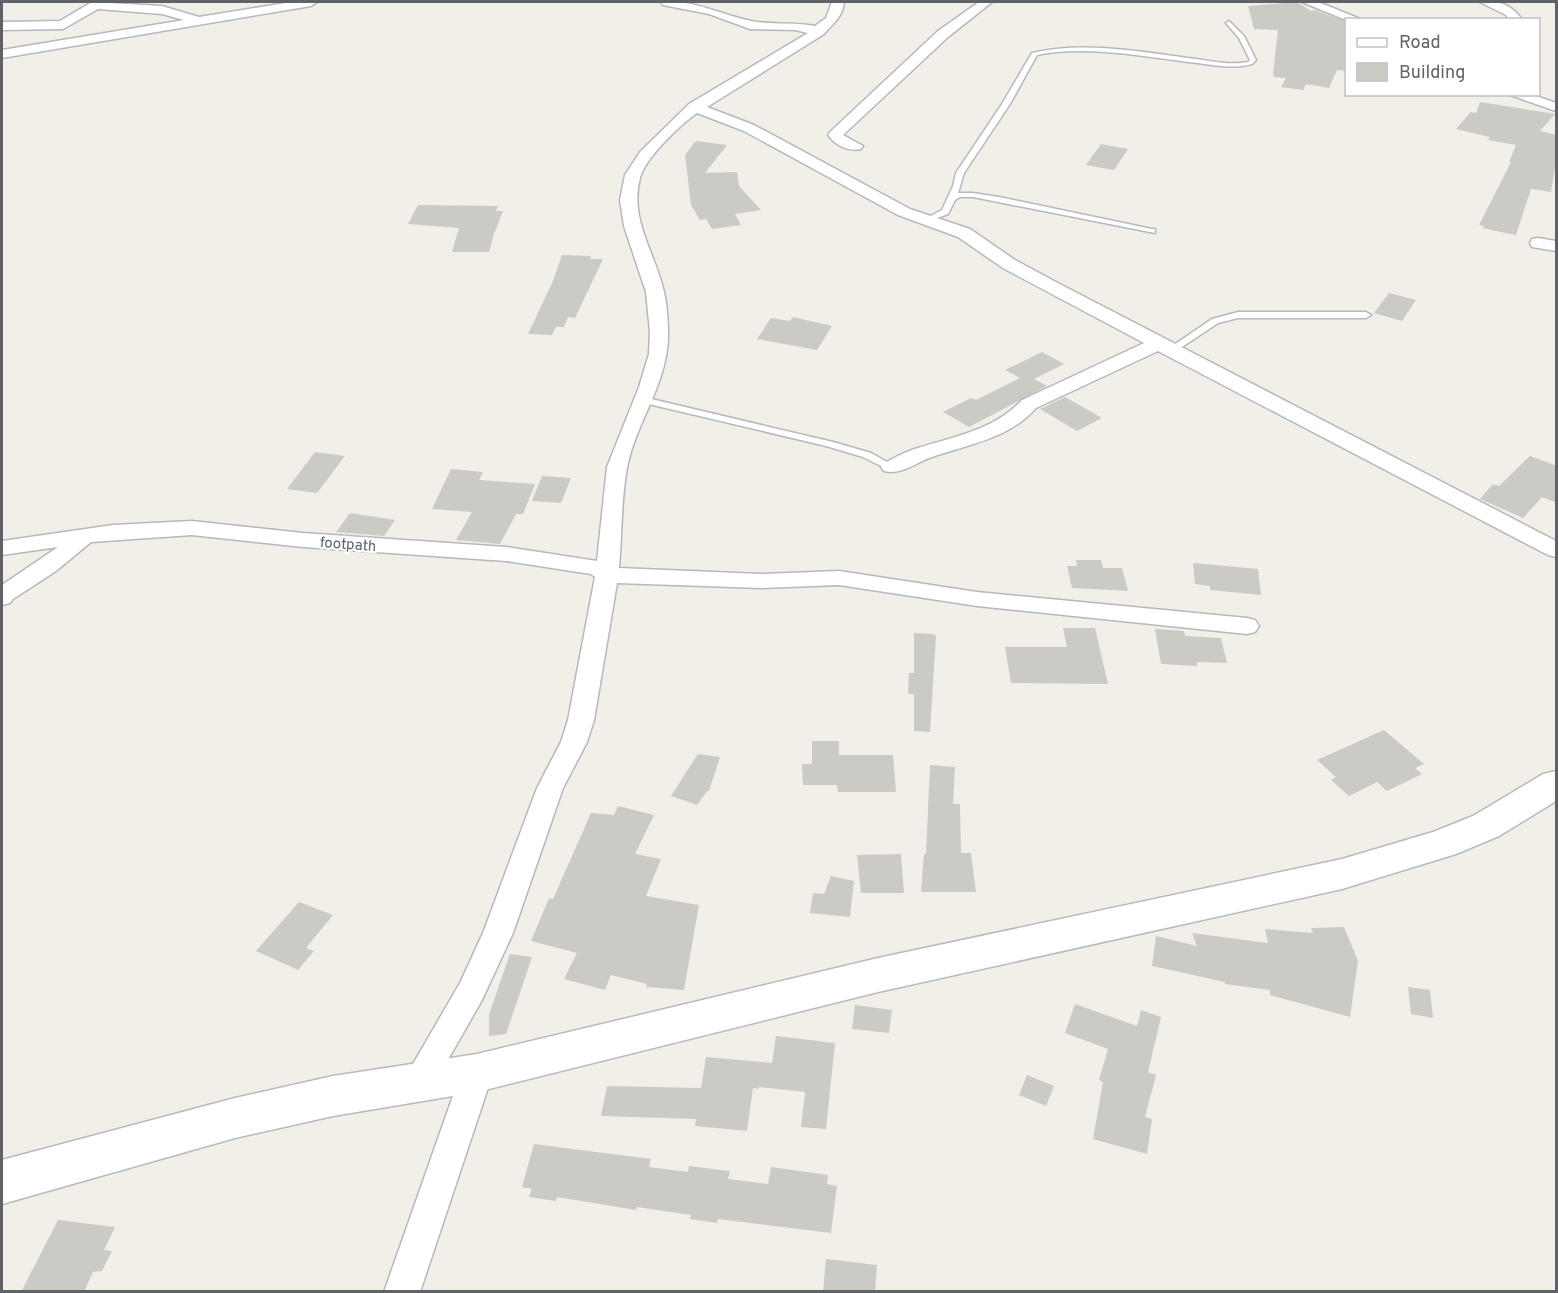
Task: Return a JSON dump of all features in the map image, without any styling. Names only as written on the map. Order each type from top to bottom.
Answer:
[{"type":"street","points":[[2,54],[311,2]]},
{"type":"street","points":[[667,2],[712,11],[750,25],[795,26],[819,31]]},
{"type":"street","points":[[418,1083],[471,991],[498,933],[550,788],[574,742],[581,720],[607,575],[617,467],[656,362],[659,332],[655,292],[632,226],[628,200],[633,175],[645,155],[694,107],[819,31],[834,15],[838,2]]},
{"type":"street","points":[[856,146],[840,141],[835,135],[943,34],[986,2]]},
{"type":"street","points":[[1308,2],[1352,18]]},
{"type":"street","points":[[1486,2],[1511,12],[1515,18]]},
{"type":"street","points":[[2,26],[63,25],[90,7],[102,5],[162,10],[191,16],[197,21]]},
{"type":"street","points":[[1521,96],[1557,106]]},
{"type":"street","points":[[694,107],[749,128],[904,212],[964,233],[1009,264],[1403,472],[1557,550]]},
{"type":"street","points":[[1538,243],[1557,246]]},
{"type":"street","points":[[891,467],[922,453],[982,436],[1016,417],[1029,404],[1102,371],[1130,355],[1167,346]]},
{"type":"street","name":"footpath","points":[[2,548],[86,535],[192,528],[303,540],[542,559],[597,568],[607,575],[761,581],[821,577],[977,599],[1247,626]]},
{"type":"street","points":[[2,598],[48,566],[86,535]]},
{"type":"street","points":[[2,1182],[235,1118],[333,1096],[477,1073],[878,975],[1342,874],[1443,844],[1486,826],[1557,784]]},
{"type":"street","points":[[402,1292],[477,1073]]},
{"type":"lane","points":[[929,219],[945,212],[960,173],[1006,104],[1034,54],[1041,51],[1064,51],[1236,65],[1250,63],[1253,60],[1242,37],[1229,23]]},
{"type":"lane","points":[[950,199],[959,195],[999,199],[1152,231]]},
{"type":"lane","points":[[1167,346],[1215,321],[1238,315],[1365,315]]},
{"type":"lane","points":[[643,400],[829,444],[867,455],[891,467]]},
{"type":"building","points":[[1297,2],[1311,11],[1315,10],[1345,21],[1345,71],[1337,70],[1329,88],[1306,84],[1303,90],[1281,87],[1286,78],[1274,77],[1273,74],[1278,30],[1254,29],[1248,6]]},
{"type":"building","points":[[1480,102],[1555,114],[1540,131],[1557,135],[1557,154],[1551,192],[1531,189],[1516,235],[1482,228],[1484,226],[1479,225],[1511,162],[1509,162],[1516,145],[1488,140],[1490,137],[1456,129],[1471,112],[1476,113]]},
{"type":"building","points":[[696,141],[727,145],[705,173],[737,172],[739,186],[761,210],[735,214],[741,225],[712,229],[706,219],[700,220],[691,205],[685,155]]},
{"type":"building","points":[[1101,144],[1128,149],[1114,170],[1086,165]]},
{"type":"building","points":[[418,205],[498,206],[496,211],[503,211],[489,252],[452,252],[459,228],[408,224]]},
{"type":"building","points":[[562,255],[591,256],[590,259],[603,259],[575,318],[568,317],[564,327],[556,327],[552,335],[528,334],[553,281]]},
{"type":"building","points":[[1389,293],[1416,300],[1402,321],[1374,313]]},
{"type":"building","points":[[793,317],[832,326],[817,350],[757,339],[771,318],[790,321]]},
{"type":"building","points":[[1042,352],[1064,364],[1034,379],[1047,386],[969,427],[943,412],[971,398],[976,400],[1020,378],[1005,370]]},
{"type":"building","points":[[1065,397],[1102,418],[1077,431],[1040,409]]},
{"type":"building","points":[[315,452],[345,456],[317,493],[287,489]]},
{"type":"building","points":[[1530,456],[1557,466],[1557,503],[1542,497],[1523,518],[1480,499],[1493,484],[1499,486]]},
{"type":"building","points":[[451,469],[483,472],[479,480],[535,484],[523,514],[516,514],[500,544],[456,540],[472,512],[432,509]]},
{"type":"building","points":[[542,476],[571,478],[561,503],[532,501]]},
{"type":"building","points":[[350,513],[395,520],[384,536],[336,532]]},
{"type":"building","points":[[1076,560],[1101,560],[1103,568],[1122,568],[1128,591],[1072,588],[1067,566],[1077,566]]},
{"type":"building","points":[[1193,563],[1258,569],[1261,595],[1210,590],[1210,586],[1195,584]]},
{"type":"building","points":[[1063,628],[1095,628],[1108,684],[1011,683],[1005,647],[1067,647]]},
{"type":"building","points":[[1155,629],[1184,631],[1185,636],[1221,638],[1227,663],[1197,662],[1197,666],[1161,664]]},
{"type":"building","points":[[914,633],[936,636],[930,732],[914,731],[914,694],[908,694],[909,673],[914,673]]},
{"type":"building","points":[[1384,730],[1424,764],[1415,768],[1422,774],[1387,791],[1377,782],[1349,796],[1331,780],[1336,777],[1317,760]]},
{"type":"building","points":[[812,741],[839,741],[839,755],[893,755],[896,792],[838,792],[837,785],[803,785],[802,764],[812,764]]},
{"type":"building","points":[[698,754],[720,757],[709,791],[697,805],[671,796]]},
{"type":"building","points":[[930,765],[955,767],[953,804],[960,804],[961,853],[971,853],[976,892],[921,892],[924,854],[926,854]]},
{"type":"building","points":[[618,806],[654,815],[635,854],[661,859],[646,896],[699,905],[684,990],[646,987],[647,984],[611,975],[605,990],[564,979],[577,953],[531,941],[549,898],[553,899],[591,813],[614,815]]},
{"type":"building","points":[[901,854],[904,893],[861,893],[857,855]]},
{"type":"building","points":[[831,876],[854,881],[850,917],[810,913],[813,893],[824,894]]},
{"type":"building","points":[[299,902],[333,915],[306,948],[314,951],[298,970],[256,951]]},
{"type":"building","points":[[1344,927],[1358,961],[1350,1017],[1270,995],[1270,990],[1225,984],[1225,982],[1152,966],[1156,936],[1197,946],[1192,933],[1268,943],[1265,929],[1313,933],[1311,928]]},
{"type":"building","points":[[510,954],[532,957],[506,1034],[489,1036],[489,1014]]},
{"type":"building","points":[[1408,987],[1430,990],[1433,1018],[1411,1014]]},
{"type":"building","points":[[1075,1004],[1137,1026],[1141,1010],[1161,1017],[1148,1072],[1156,1075],[1145,1117],[1152,1119],[1147,1154],[1093,1139],[1103,1082],[1099,1080],[1108,1049],[1065,1033]]},
{"type":"building","points":[[855,1005],[892,1010],[889,1033],[852,1029]]},
{"type":"building","points":[[776,1036],[835,1043],[826,1129],[801,1127],[805,1092],[759,1087],[758,1089],[753,1088],[747,1131],[695,1126],[696,1119],[601,1116],[607,1086],[701,1088],[706,1057],[772,1063]]},
{"type":"building","points":[[1027,1075],[1054,1086],[1046,1106],[1019,1095]]},
{"type":"building","points":[[534,1144],[651,1159],[649,1167],[688,1172],[689,1166],[730,1171],[728,1179],[768,1184],[771,1167],[828,1175],[827,1184],[837,1186],[831,1233],[718,1219],[717,1223],[690,1219],[691,1215],[637,1207],[636,1210],[557,1197],[556,1201],[529,1197],[532,1189],[522,1187]]},
{"type":"building","points":[[58,1220],[115,1227],[104,1250],[112,1251],[102,1271],[93,1272],[84,1292],[21,1292]]},
{"type":"building","points":[[826,1259],[877,1265],[875,1292],[823,1292]]}]
